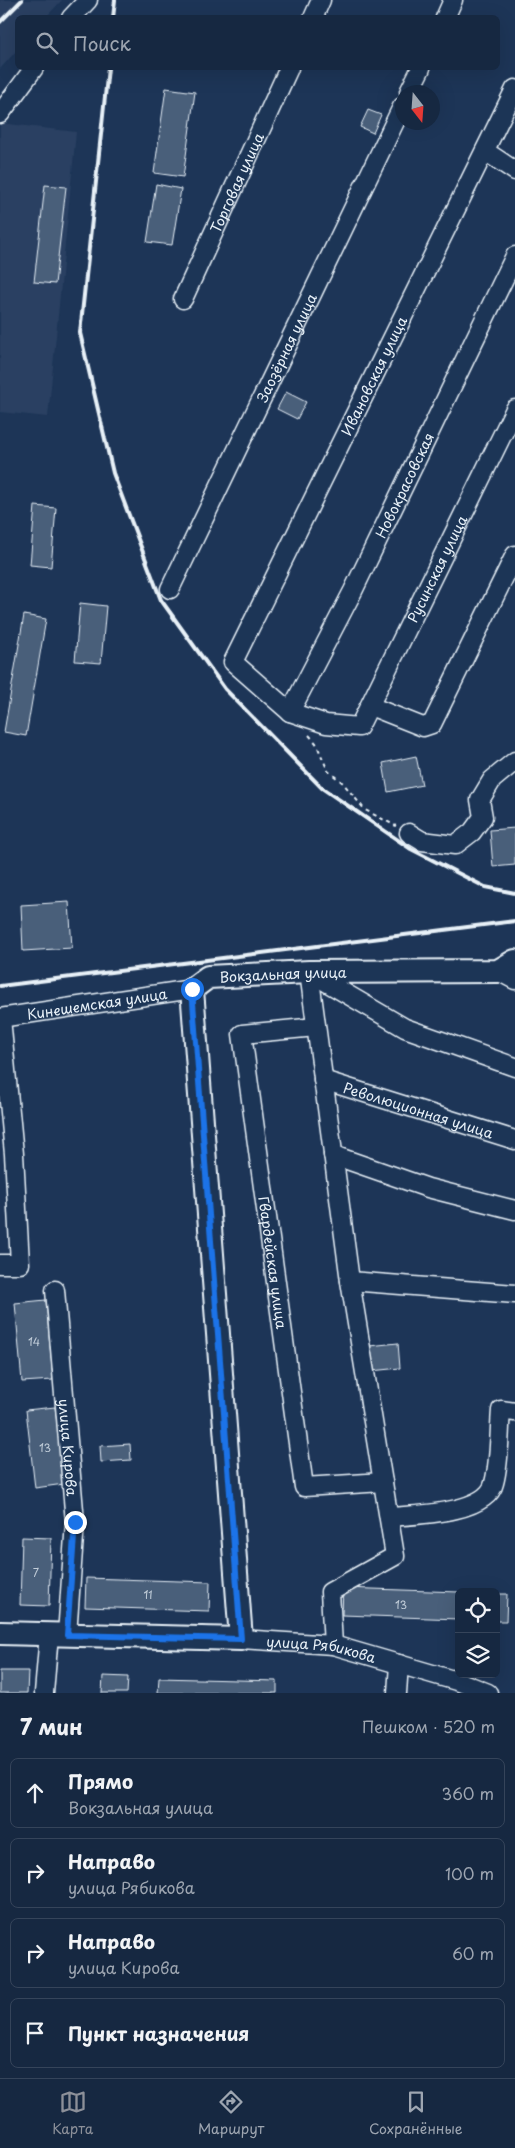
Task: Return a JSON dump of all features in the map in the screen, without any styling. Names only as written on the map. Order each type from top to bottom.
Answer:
[{"type":"main road","name":"Вокзальная улица","points":[[192,989],[208,977],[309,972],[509,971]]},
{"type":"main road","points":[[192,989],[241,1639]]},
{"type":"main road","name":"улица Рябикова","points":[[0,1632],[241,1639]]},
{"type":"street","points":[[74,15],[88,0]]},
{"type":"street","points":[[314,15],[321,0]]},
{"type":"street","points":[[446,15],[454,0]]},
{"type":"street","points":[[0,114],[33,70]]},
{"type":"street","name":"Торговая улица","points":[[183,299],[289,70]]},
{"type":"street","points":[[413,85],[420,70]]},
{"type":"street","name":"Ивановская улица","points":[[290,712],[233,662],[484,151],[514,94]]},
{"type":"street","name":"Заозёрная улица","points":[[170,589],[395,122]]},
{"type":"street","points":[[484,151],[515,171]]},
{"type":"street","name":"Новокрасовская","points":[[290,712],[353,591],[515,256]]},
{"type":"street","name":"Русинская улица","points":[[290,712],[326,724],[359,727],[515,409]]},
{"type":"street","points":[[370,706],[423,727],[432,724],[515,555]]},
{"type":"street","points":[[409,833],[422,841],[455,845],[472,832],[483,817],[480,800],[492,780],[515,761]]},
{"type":"street","points":[[309,972],[350,1281],[395,1556],[330,1592],[333,1644]]},
{"type":"street","points":[[309,972],[406,1028],[515,1067]]},
{"type":"street","name":"Кинешемская улица","points":[[0,1018],[192,989]]},
{"type":"street","points":[[0,1018],[7,1155],[20,1264],[0,1264]]},
{"type":"street","name":"Гвардейская улица","points":[[316,1026],[242,1034],[304,1487],[383,1482]]},
{"type":"street","name":"Революционная улица","points":[[323,1080],[515,1140]]},
{"type":"street","points":[[333,1155],[428,1188],[515,1210]]},
{"type":"street","points":[[350,1281],[515,1294]]},
{"type":"street","name":"улица Кирова","points":[[44,1693],[58,1634],[75,1522],[55,1290]]},
{"type":"street","points":[[389,1517],[451,1512],[480,1500],[494,1486],[501,1410],[515,1412]]},
{"type":"street","name":"улица Рябикова","points":[[241,1639],[333,1644],[460,1682],[488,1693]]},
{"type":"street","points":[[397,1693],[399,1664]]},
{"type":"path","points":[[290,712],[316,743],[328,772],[343,783],[365,810],[409,833]]},
{"type":"shaded area","points":[[0,0],[62,0],[48,15],[15,15],[15,52],[0,69]]},
{"type":"shaded area","points":[[0,123],[76,132],[48,417],[0,412]]},
{"type":"building","points":[[166,88],[195,92],[183,177],[154,173]]},
{"type":"building","points":[[368,110],[381,115],[373,133],[360,127]]},
{"type":"building","points":[[156,184],[181,189],[172,245],[147,242]]},
{"type":"building","points":[[45,185],[66,187],[55,284],[34,282]]},
{"type":"building","points":[[286,392],[306,402],[297,419],[277,409]]},
{"type":"building","points":[[35,506],[56,508],[51,567],[30,565]]},
{"type":"building","points":[[80,603],[106,606],[101,663],[75,661]]},
{"type":"building","points":[[24,615],[46,619],[26,736],[4,732]]},
{"type":"building","points":[[416,756],[422,785],[388,792],[383,763]]},
{"type":"building","points":[[515,828],[515,865],[493,867],[490,830]]},
{"type":"building","points":[[69,902],[72,948],[23,951],[21,905]]},
{"type":"building","points":[[46,1300],[53,1380],[22,1382],[15,1303]]},
{"type":"building","points":[[398,1343],[400,1368],[371,1371],[369,1346]]},
{"type":"building","points":[[55,1407],[64,1484],[35,1488],[26,1410]]},
{"type":"building","points":[[130,1444],[131,1460],[101,1462],[100,1446]]},
{"type":"building","points":[[22,1537],[51,1538],[49,1606],[20,1605]]},
{"type":"building","points":[[86,1578],[210,1582],[209,1611],[85,1607]]},
{"type":"building","points":[[343,1588],[455,1592],[455,1619],[342,1615]]},
{"type":"building","points":[[500,1594],[507,1594],[506,1621],[500,1621]]},
{"type":"building","points":[[0,1671],[28,1671],[27,1693],[0,1693]]},
{"type":"building","points":[[103,1676],[128,1677],[127,1693],[102,1693]]},
{"type":"building","points":[[159,1678],[277,1681],[277,1693],[158,1693]]},
{"type":"railway","points":[[0,22],[22,0]]},
{"type":"railway","points":[[113,15],[115,0]]},
{"type":"railway","points":[[108,70],[80,333],[113,473],[161,600],[225,689],[322,788],[411,849],[485,887],[515,893]]},
{"type":"railway","points":[[0,986],[515,921]]},
{"type":"route","points":[[75,1522],[67,1635],[241,1639],[192,989]]}]
